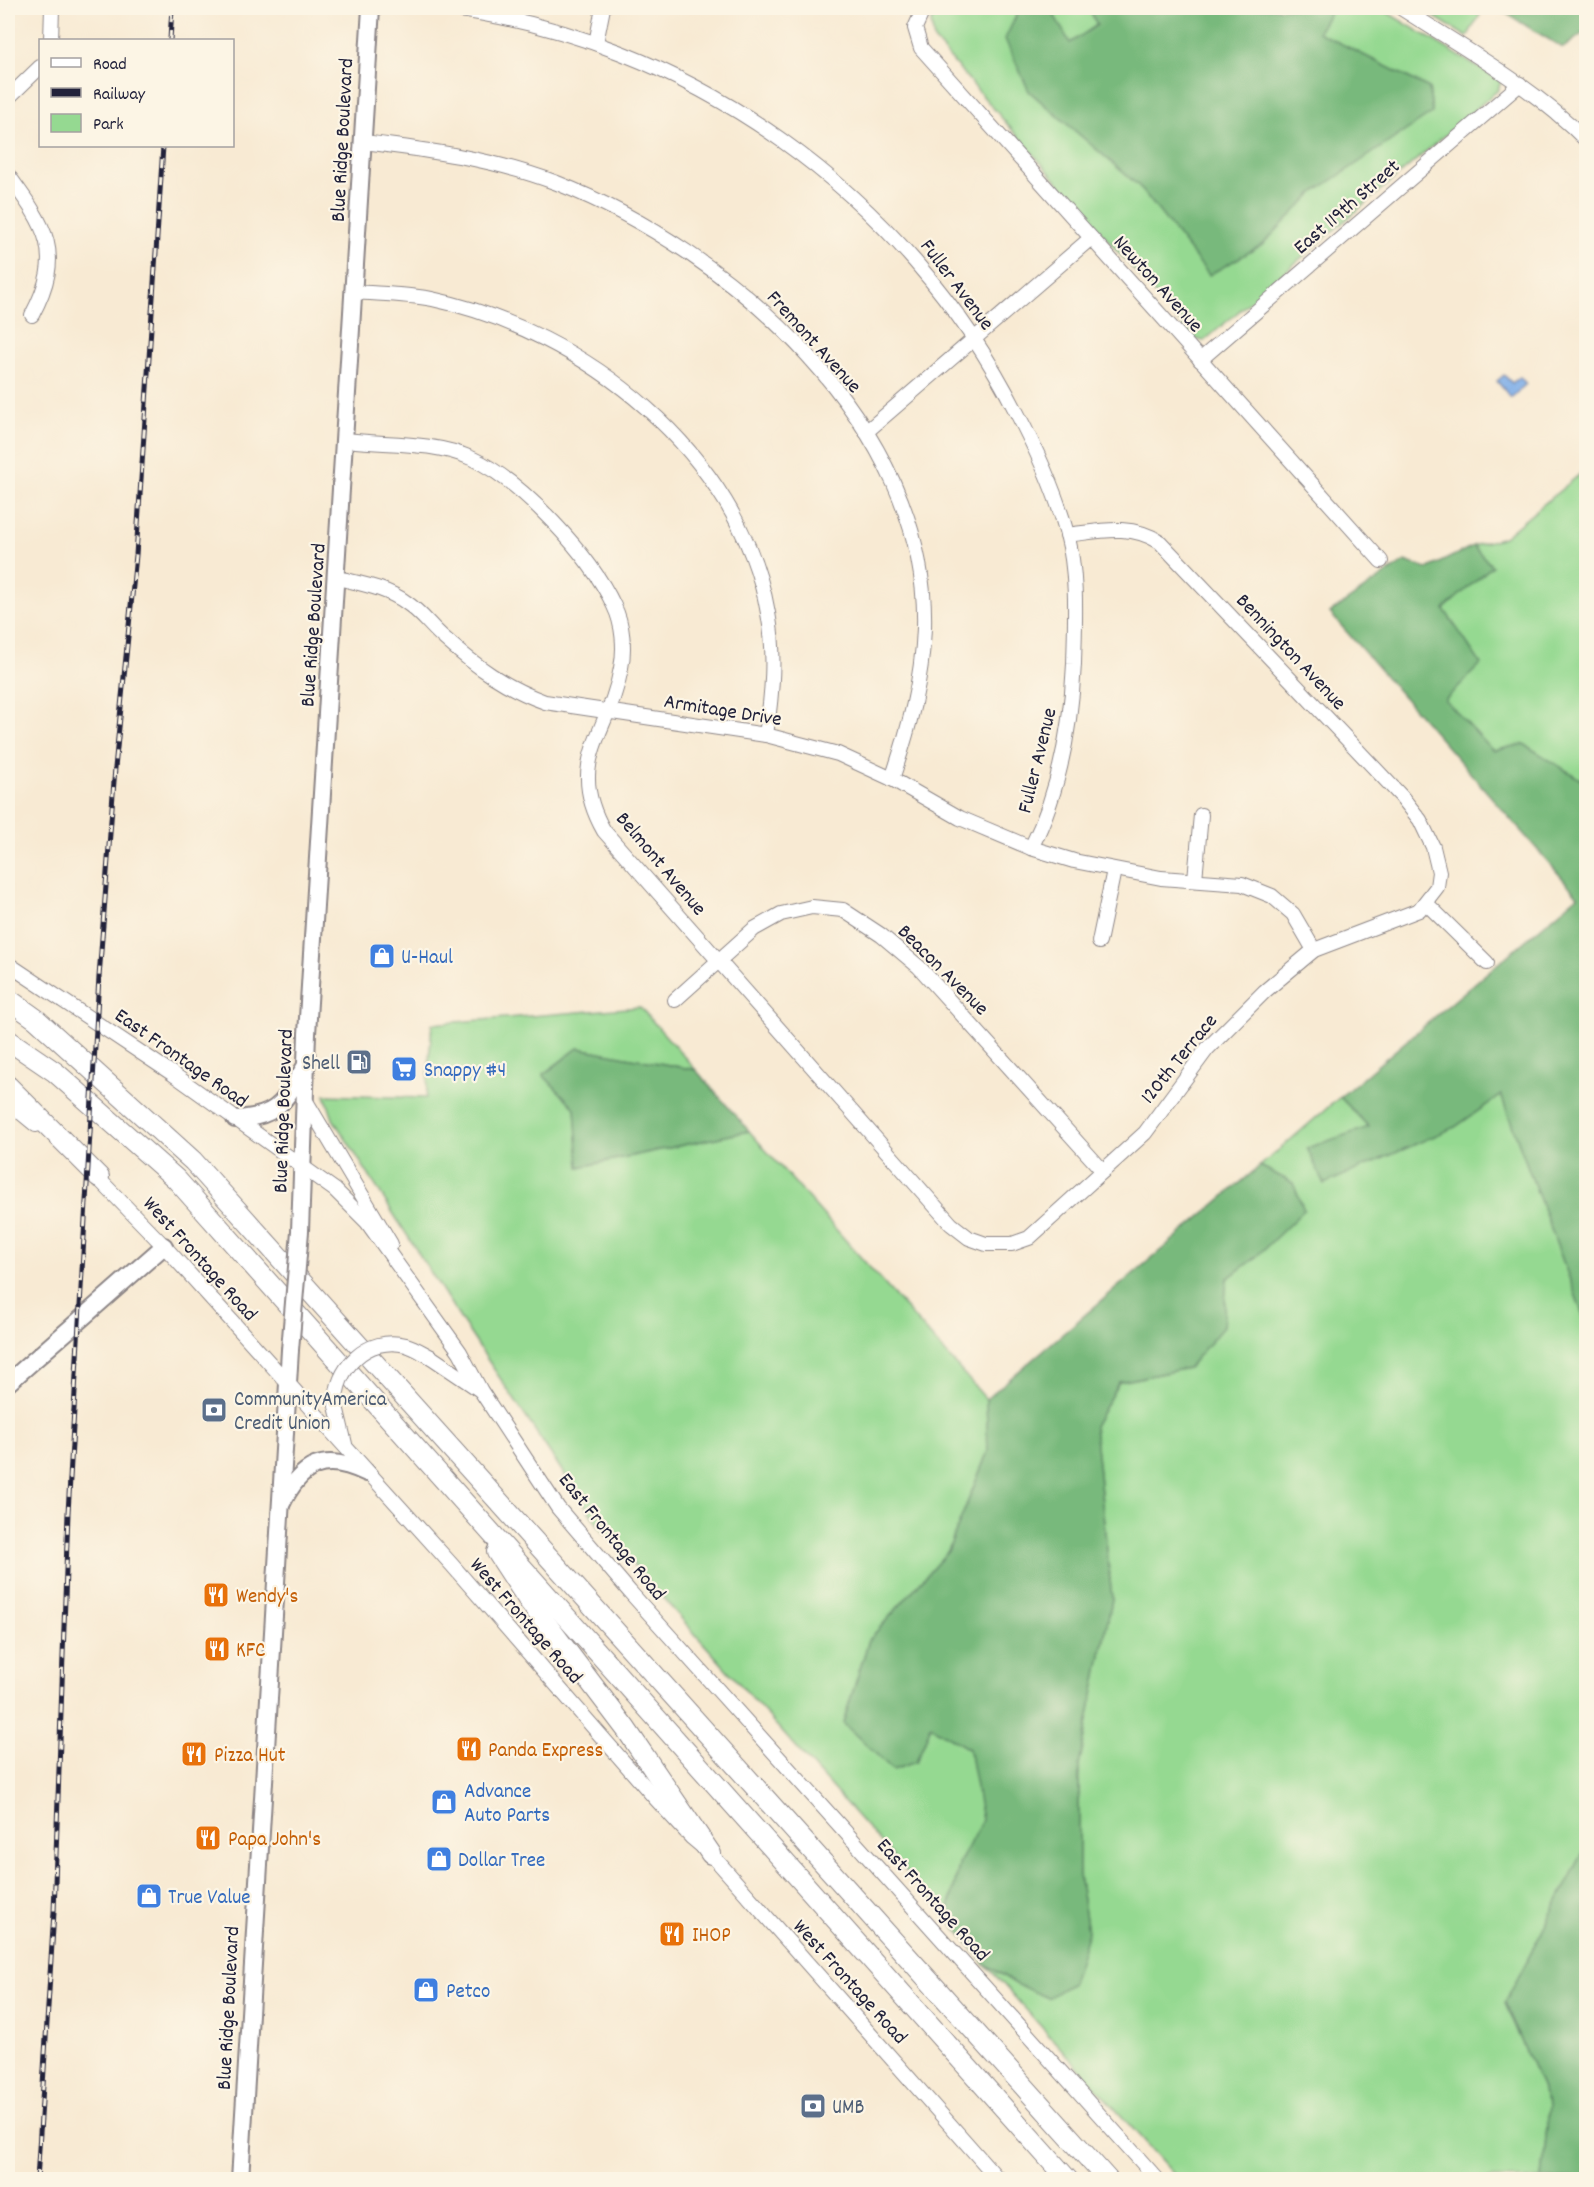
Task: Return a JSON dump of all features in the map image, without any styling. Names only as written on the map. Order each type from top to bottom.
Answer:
[{"type":"highway","points":[[8,999],[36,1018],[192,1161],[1108,2180]]},
{"type":"highway","points":[[8,1040],[55,1072],[176,1179],[1068,2180]]},
{"type":"highway","points":[[8,1086],[99,1177]]},
{"type":"highway","points":[[459,1495],[529,1601],[626,1729],[711,1854]]},
{"type":"main road","name":"Blue Ridge Boulevard","points":[[240,2180],[287,1385],[304,1168],[307,1034],[338,578],[371,8]]},
{"type":"main road","points":[[235,1119],[269,1114],[280,1104],[308,1063]]},
{"type":"main road","points":[[8,1383],[164,1246]]},
{"type":"main road","points":[[280,1509],[302,1474],[315,1464],[346,1464],[367,1473]]},
{"type":"street","points":[[51,39],[52,8]]},
{"type":"street","name":"Fuller Avenue","points":[[445,8],[537,25],[596,43],[669,73],[750,117],[824,171],[891,232],[950,302],[1000,379],[1035,449],[1067,535],[1076,618],[1072,696],[1055,783],[1032,848]]},
{"type":"street","points":[[596,43],[603,8]]},
{"type":"street","name":"Newton Avenue","points":[[924,8],[915,28],[921,48],[1381,561]]},
{"type":"street","points":[[1401,8],[1520,84],[1563,117],[1587,141]]},
{"type":"street","points":[[8,98],[39,68]]},
{"type":"street","name":"East 119th Street","points":[[1200,360],[1520,84]]},
{"type":"street","name":"Fremont Avenue","points":[[363,142],[438,151],[482,160],[556,183],[617,210],[675,243],[730,283],[780,327],[825,377],[866,432],[887,470],[906,516],[919,570],[924,626],[917,694],[911,724],[892,779]]},
{"type":"street","points":[[8,175],[38,217],[45,232],[49,256],[44,294],[32,315]]},
{"type":"street","points":[[866,432],[1091,238]]},
{"type":"street","points":[[355,292],[430,298],[478,311],[524,329],[601,373],[639,403],[674,436],[705,474],[732,514],[760,578],[768,614],[773,656],[772,693],[766,735]]},
{"type":"street","name":"Belmont Avenue","points":[[346,440],[385,445],[425,446],[471,458],[511,483],[560,530],[598,577],[619,619],[623,642],[622,666],[590,753],[587,768],[589,794],[604,831],[946,1218]]},
{"type":"street","name":"Bennington Avenue","points":[[1067,535],[1130,528],[1148,534],[1160,542],[1401,796],[1420,820],[1433,847],[1439,872],[1437,887],[1426,903]]},
{"type":"street","name":"Armitage Drive","points":[[338,578],[376,587],[406,601],[427,619],[442,637],[493,678],[514,690],[545,702],[766,735],[838,754],[892,779],[960,818],[1032,848],[1114,870],[1161,878],[1242,884],[1272,896],[1293,914],[1314,950]]},
{"type":"street","points":[[1195,879],[1202,815]]},
{"type":"street","points":[[1099,942],[1114,870]]},
{"type":"street","points":[[1426,903],[1487,963]]},
{"type":"street","name":"120th Terrace","points":[[946,1218],[969,1238],[986,1244],[1012,1244],[1029,1238],[1145,1133],[1221,1033],[1265,991],[1314,950],[1419,910],[1426,903]]},
{"type":"street","name":"Beacon Avenue","points":[[675,1000],[754,929],[781,914],[812,907],[843,910],[881,934],[919,967],[1103,1171]]},
{"type":"street","name":"East Frontage Road","points":[[8,964],[173,1074],[335,1190],[367,1222],[460,1352],[481,1391],[558,1508],[630,1592],[1158,2180]]},
{"type":"street","points":[[306,1101],[395,1249],[404,1276]]},
{"type":"street","name":"West Frontage Road","points":[[8,1102],[99,1177],[164,1246],[287,1385],[452,1565],[655,1798],[692,1839],[711,1854],[999,2180]]},
{"type":"street","points":[[349,1452],[340,1430],[335,1390],[342,1374],[360,1353],[374,1345],[406,1345],[431,1357],[481,1391]]},
{"type":"green space","points":[[939,8],[1038,8],[1018,12],[1029,91],[1139,186],[1209,274],[1262,245],[1313,193],[1432,113],[1429,88],[1317,32],[1331,10],[1329,8],[1380,8],[1501,81],[1498,90],[1204,341],[1194,339],[934,40],[931,22]]},
{"type":"green space","points":[[1050,8],[1089,8],[1097,25],[1070,43]]},
{"type":"green space","points":[[1050,8],[1070,43],[1097,25],[1089,8],[1329,8],[1332,9],[1318,32],[1429,88],[1432,113],[1313,193],[1262,245],[1209,275],[1139,186],[1029,91],[1005,39],[1018,12]]},
{"type":"green space","points":[[1420,8],[1484,8],[1467,37]]},
{"type":"green space","points":[[1497,8],[1586,8],[1586,31],[1563,48]]},
{"type":"green space","points":[[1586,469],[1586,783],[1524,744],[1493,751],[1445,700],[1444,609],[1492,566],[1473,546],[1504,537]]},
{"type":"green space","points":[[1473,546],[1492,566],[1444,609],[1481,664],[1445,700],[1493,751],[1524,744],[1586,783],[1586,1323],[1501,1095],[1455,1127],[1324,1184],[1307,1148],[1369,1127],[1340,1097],[1578,896],[1330,613],[1405,561],[1427,569]]},
{"type":"green space","points":[[640,1007],[696,1070],[578,1048],[543,1074],[575,1108],[580,1167],[749,1131],[986,1399],[988,1451],[948,1551],[869,1640],[843,1723],[893,1770],[916,1762],[931,1726],[969,1749],[983,1820],[960,1862],[947,1917],[599,1526],[463,1323],[333,1119],[325,1095],[426,1098],[432,1024]]},
{"type":"green space","points":[[578,1048],[696,1070],[749,1131],[579,1167],[575,1108],[543,1075]]},
{"type":"green space","points":[[1501,1095],[1586,1323],[1586,1847],[1505,2003],[1549,2106],[1542,2179],[1178,2179],[985,1964],[1016,1984],[1088,1932],[1079,1875],[1079,1766],[1112,1599],[1094,1426],[1119,1382],[1188,1368],[1222,1327],[1227,1279],[1257,1256],[1293,1183],[1260,1166],[1340,1097],[1369,1127],[1455,1127]]},
{"type":"green space","points":[[1260,1166],[1293,1183],[1304,1210],[1257,1256],[1227,1279],[1223,1327],[1188,1368],[1119,1382],[1094,1426],[1112,1599],[1079,1766],[1079,1875],[1088,1932],[1072,1983],[1048,1998],[1016,1984],[985,1964],[947,1917],[960,1862],[982,1820],[969,1749],[931,1726],[916,1762],[893,1770],[843,1723],[869,1640],[948,1551],[988,1451],[986,1399]]},
{"type":"green space","points":[[1586,1847],[1586,2179],[1542,2179],[1549,2105],[1505,2003]]},
{"type":"water","points":[[1504,375],[1512,383],[1520,377],[1526,384],[1511,398],[1497,381]]},
{"type":"railway","points":[[170,39],[172,8]]},
{"type":"railway","points":[[37,2180],[54,1912],[68,1513],[99,977],[115,768],[136,555],[163,147]]},
{"type":"place","name":"U-Haul","points":[[382,956]]},
{"type":"place","name":"Shell","points":[[359,1062]]},
{"type":"place","name":"Snappy #4","points":[[404,1069]]},
{"type":"place","name":"CommunityAmerica Credit Union","points":[[214,1410]]},
{"type":"place","name":"Wendy's","points":[[216,1595]]},
{"type":"place","name":"KFC","points":[[217,1649]]},
{"type":"place","name":"Panda Express","points":[[469,1749]]},
{"type":"place","name":"Pizza Hut","points":[[194,1754]]},
{"type":"place","name":"Advance Auto Parts","points":[[444,1802]]},
{"type":"place","name":"Papa John's","points":[[208,1838]]},
{"type":"place","name":"Dollar Tree","points":[[439,1859]]},
{"type":"place","name":"True Value","points":[[149,1896]]},
{"type":"place","name":"IHOP","points":[[672,1934]]},
{"type":"place","name":"Petco","points":[[426,1990]]},
{"type":"place","name":"UMB","points":[[813,2106]]}]
